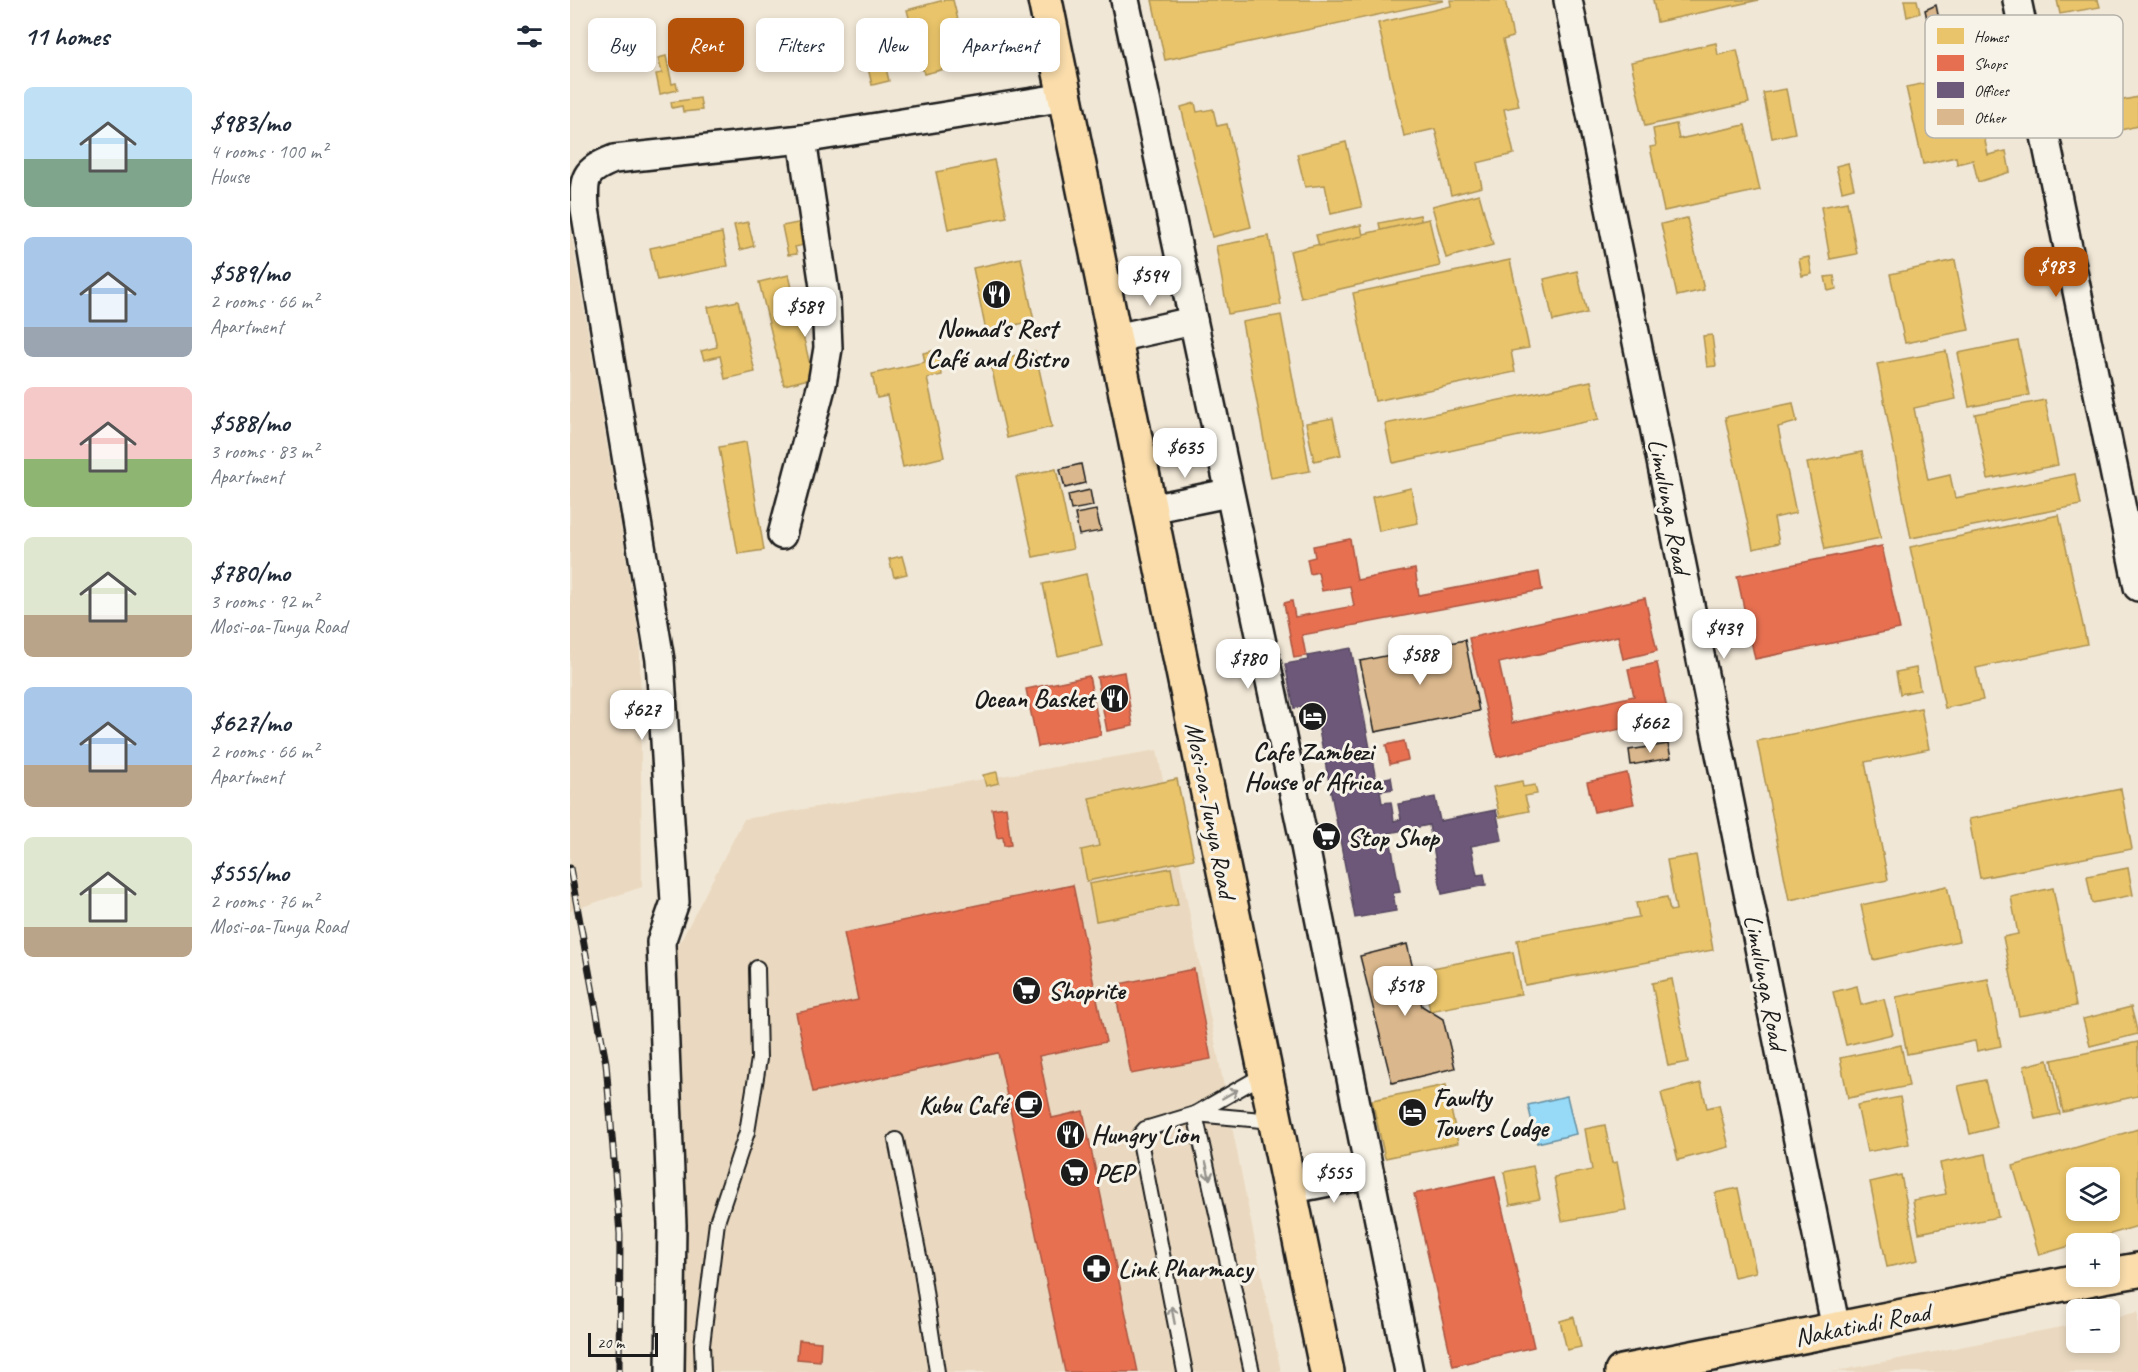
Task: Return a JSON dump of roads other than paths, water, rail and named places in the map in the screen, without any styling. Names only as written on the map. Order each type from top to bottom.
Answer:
[{"type":"highway","name":"Mosi-oa-Tunya Road","points":[[1045,0],[1327,1372]]},
{"type":"highway","points":[[2120,1273],[2138,1270]]},
{"type":"highway","name":"Nakatindi Road","points":[[1622,1372],[2066,1283]]},
{"type":"street","points":[[1125,0],[1228,493],[1303,836],[1409,1372]]},
{"type":"street","name":"Limulunga Road","points":[[1568,0],[1836,1329]]},
{"type":"street","points":[[2017,0],[2020,15]]},
{"type":"street","points":[[670,1372],[672,1225],[661,942],[675,902],[660,660],[585,209],[584,182],[593,167],[614,159],[802,139],[1066,97]]},
{"type":"street","points":[[2045,138],[2138,586]]},
{"type":"street","points":[[782,535],[822,384],[828,348],[826,300],[802,139]]},
{"type":"street","points":[[1116,338],[1193,321]]},
{"type":"street","points":[[1150,509],[1228,493]]},
{"type":"street","points":[[1288,1190],[1371,1174]]},
{"type":"lane","points":[[703,1372],[702,1345],[717,1222],[747,1132],[759,1059],[758,968]]},
{"type":"lane","points":[[1185,1372],[1139,1136],[1145,1129],[1195,1114],[1265,1074]]},
{"type":"lane","points":[[1195,1114],[1274,1121]]},
{"type":"lane","points":[[1195,1114],[1252,1372]]},
{"type":"lane","points":[[896,1140],[922,1271],[937,1372]]},
{"type":"water","points":[[1567,1096],[1576,1134],[1537,1143],[1528,1105]]},
{"type":"railway","points":[[570,868],[606,1063],[620,1234],[619,1372]]},
{"type":"place","name":"Nomad's Rest Café and Bistro","points":[[997,294]]},
{"type":"place","name":"Ocean Basket","points":[[1115,698]]},
{"type":"place","name":"Cafe Zambezi House of Africa","points":[[1313,717]]},
{"type":"place","name":"Stop Shop","points":[[1326,837]]},
{"type":"place","name":"Shoprite","points":[[1027,990]]},
{"type":"place","name":"Kubu Café","points":[[1028,1104]]},
{"type":"place","name":"Fawlty Towers Lodge","points":[[1412,1112]]},
{"type":"place","name":"Hungry Lion","points":[[1070,1134]]},
{"type":"place","name":"PEP","points":[[1074,1173]]},
{"type":"place","name":"Link Pharmacy","points":[[1097,1268]]}]
